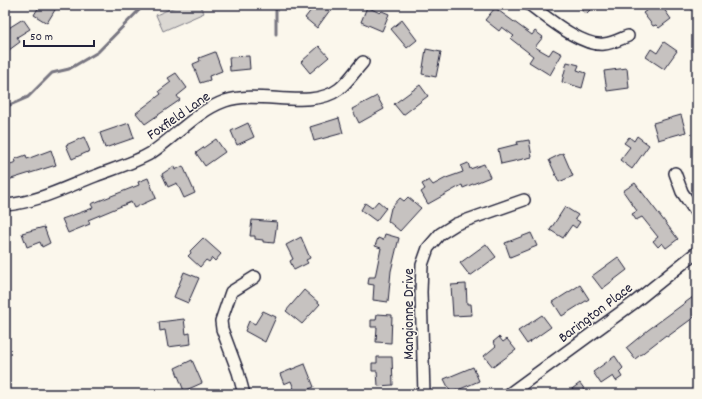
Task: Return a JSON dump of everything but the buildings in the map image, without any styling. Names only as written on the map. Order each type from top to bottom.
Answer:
[{"type":"street","points":[[530,5],[562,28],[591,43],[603,44],[628,36]]},
{"type":"street","name":"Foxfield Lane","points":[[5,205],[17,204],[44,196],[142,158],[206,110],[226,100],[238,97],[305,99],[332,94],[348,81],[363,62]]},
{"type":"street","points":[[675,173],[682,192],[697,214]]},
{"type":"street","name":"Mangionne Drive","points":[[424,394],[421,292],[422,266],[428,248],[440,234],[456,224],[524,200]]},
{"type":"street","name":"Barington Place","points":[[509,394],[635,302],[697,252]]},
{"type":"street","points":[[244,394],[238,372],[222,329],[221,321],[231,292],[238,286],[255,277]]},
{"type":"shaded area","points":[[179,5],[200,5],[204,13],[163,31],[156,15]]},
{"type":"waterway","points":[[5,107],[28,97],[52,73],[69,69],[98,52],[144,5]]},
{"type":"waterway","points":[[276,5],[276,34]]}]
